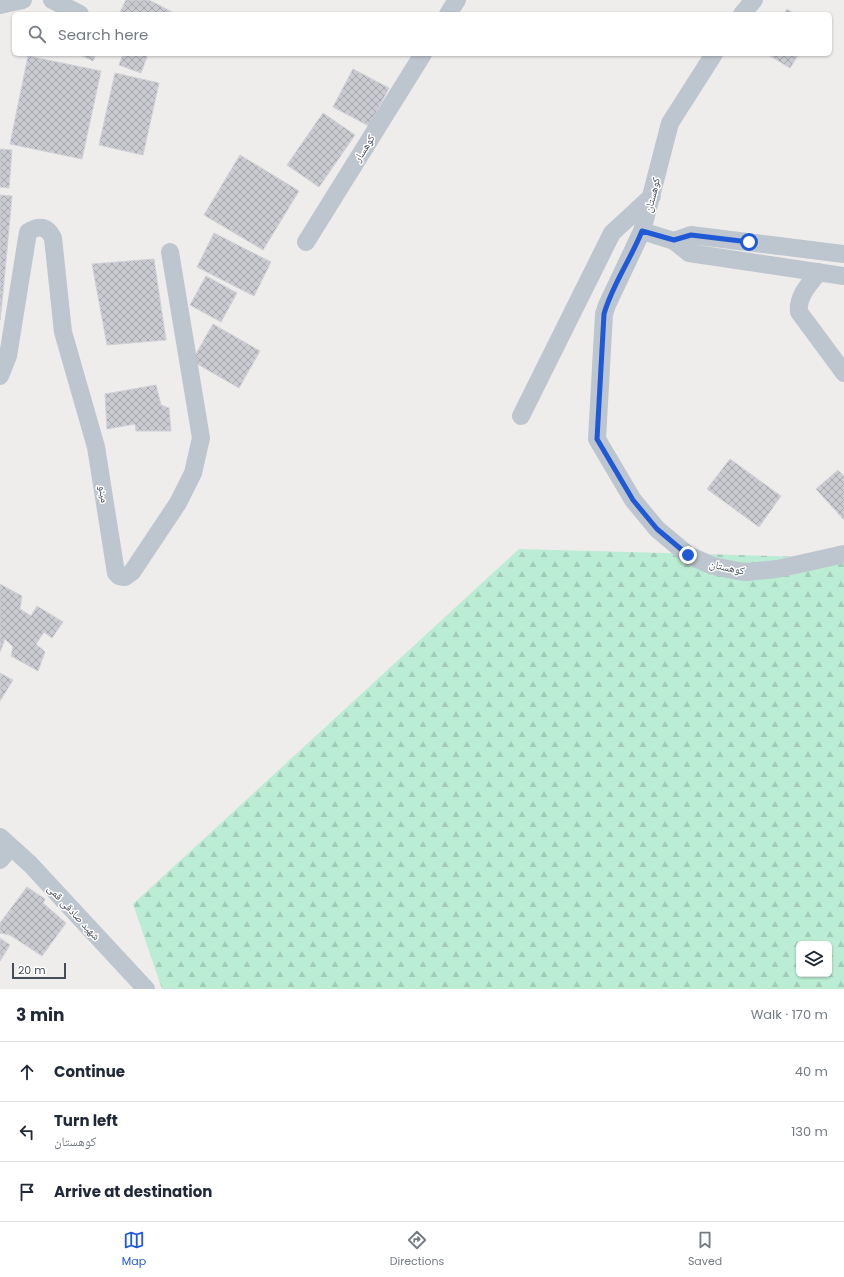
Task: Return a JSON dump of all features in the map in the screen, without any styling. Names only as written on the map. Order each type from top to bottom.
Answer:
[{"type":"street","points":[[0,5],[24,0]]},
{"type":"street","points":[[52,0],[76,12]]},
{"type":"street","points":[[449,12],[456,0]]},
{"type":"street","points":[[744,12],[754,0]]},
{"type":"street","name":"کوهسار","points":[[306,242],[422,56]]},
{"type":"street","name":"کوهستان","points":[[713,56],[670,123],[642,231],[637,244],[617,281],[604,314],[597,439],[633,500],[657,529],[688,555],[713,566],[747,572],[777,569],[844,554]]},
{"type":"street","points":[[521,416],[612,233],[652,196]]},
{"type":"street","name":"مینو","points":[[0,376],[8,356],[28,232],[35,228],[44,228],[50,231],[53,238],[63,332],[96,447],[116,573],[119,576],[125,577],[132,572],[178,503],[193,473],[201,438],[170,252]]},
{"type":"street","points":[[642,231],[674,240],[689,253],[844,276]]},
{"type":"street","points":[[674,240],[691,235],[844,254]]},
{"type":"street","points":[[819,272],[810,282],[801,298],[799,312],[844,373]]},
{"type":"street","name":"شهید صادقی قمی","points":[[4,848],[30,864],[146,989]]},
{"type":"green space","points":[[519,549],[844,558],[844,989],[162,989],[133,904]]},
{"type":"building","points":[[126,0],[149,0],[172,12],[120,12]]},
{"type":"building","points":[[28,56],[101,71],[82,159],[10,144]]},
{"type":"building","points":[[82,56],[95,56],[93,61]]},
{"type":"building","points":[[122,56],[147,56],[141,73],[119,65]]},
{"type":"building","points":[[770,56],[798,56],[790,68]]},
{"type":"building","points":[[353,69],[389,88],[369,126],[333,107]]},
{"type":"building","points":[[115,73],[159,83],[143,155],[99,145]]},
{"type":"building","points":[[323,113],[355,135],[319,187],[287,165]]},
{"type":"building","points":[[0,149],[12,150],[9,188],[0,187]]},
{"type":"building","points":[[240,155],[299,191],[263,250],[204,215]]},
{"type":"building","points":[[0,195],[12,196],[3,293],[0,293]]},
{"type":"building","points":[[214,233],[271,262],[254,296],[197,267]]},
{"type":"building","points":[[154,259],[166,340],[107,345],[92,264]]},
{"type":"building","points":[[206,276],[237,293],[221,322],[190,305]]},
{"type":"building","points":[[0,293],[3,293],[0,320]]},
{"type":"building","points":[[213,324],[260,351],[239,388],[192,361]]},
{"type":"building","points":[[156,385],[161,405],[169,408],[171,431],[136,431],[135,424],[107,429],[105,394]]},
{"type":"building","points":[[730,459],[781,496],[759,527],[707,489]]},
{"type":"building","points":[[838,470],[844,476],[844,520],[816,489]]},
{"type":"building","points":[[0,584],[22,596],[20,609],[31,616],[37,606],[63,622],[52,638],[44,632],[36,644],[45,652],[38,671],[11,656],[13,647],[5,639],[0,652]]},
{"type":"building","points":[[0,673],[13,680],[0,701]]},
{"type":"building","points":[[27,887],[45,899],[43,903],[66,923],[42,956],[10,935],[0,933],[0,923]]},
{"type":"building","points":[[0,938],[10,945],[0,961]]},
{"type":"route","points":[[688,555],[657,529],[633,500],[597,439],[604,314],[617,281],[637,244],[642,231],[674,240],[691,235],[749,242]]}]
